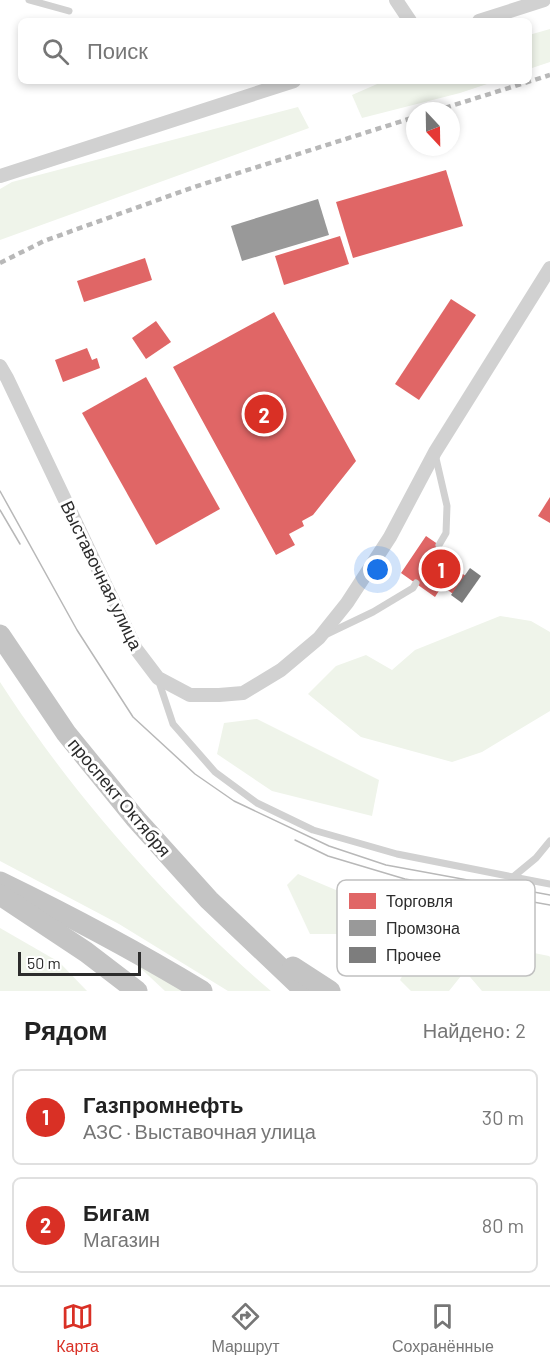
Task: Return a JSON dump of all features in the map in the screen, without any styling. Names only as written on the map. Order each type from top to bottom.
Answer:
[{"type":"main road","name":"проспект Октября","points":[[0,635],[66,733],[135,818],[209,900],[256,945]]},
{"type":"main road","points":[[0,882],[133,950],[202,991]]},
{"type":"main road","points":[[0,895],[87,952],[137,991]]},
{"type":"main road","points":[[256,945],[305,991]]},
{"type":"main road","points":[[256,945],[317,991]]},
{"type":"main road","points":[[256,945],[330,991]]},
{"type":"street","points":[[396,0],[408,18]]},
{"type":"street","points":[[488,18],[544,0]]},
{"type":"street","points":[[0,176],[285,84]]},
{"type":"street","name":"Выставочная улица","points":[[0,366],[136,649],[158,678],[190,695],[243,693],[281,670],[319,638],[347,603],[390,537],[435,452],[550,268]]},
{"type":"lane","points":[[29,0],[69,11]]},
{"type":"lane","points":[[435,452],[447,506],[446,533],[439,545]]},
{"type":"lane","points":[[319,638],[373,612],[416,584]]},
{"type":"lane","points":[[158,678],[173,724],[215,772],[257,803],[313,830],[386,851],[529,880]]},
{"type":"lane","points":[[513,877],[536,858],[550,841]]},
{"type":"lane","points":[[535,881],[550,884]]},
{"type":"shaded area","points":[[550,29],[550,62],[532,68],[532,34]]},
{"type":"shaded area","points":[[377,84],[487,84],[425,102],[406,102],[406,107],[362,118],[352,95]]},
{"type":"shaded area","points":[[298,107],[309,128],[0,240],[0,189],[12,182]]},
{"type":"shaded area","points":[[500,616],[531,621],[550,632],[550,711],[482,752],[452,762],[361,737],[308,694],[336,666],[366,655],[392,670],[415,650]]},
{"type":"shaded area","points":[[0,682],[69,779],[123,844],[209,935],[271,991],[228,991],[119,924],[0,861]]},
{"type":"shaded area","points":[[257,719],[379,780],[372,816],[272,791],[217,754],[224,723]]},
{"type":"shaded area","points":[[298,874],[337,890],[337,934],[310,934],[287,885]]},
{"type":"shaded area","points":[[0,928],[59,962],[87,991],[0,991]]},
{"type":"shaded area","points":[[535,953],[550,957],[550,991],[482,991],[469,976],[535,976]]},
{"type":"shaded area","points":[[134,962],[183,991],[165,991]]},
{"type":"shaded area","points":[[402,976],[461,976],[449,991],[411,991],[400,980]]},
{"type":"building: Торговля","points":[[446,170],[463,226],[353,258],[336,202]]},
{"type":"building: Торговля","points":[[340,236],[349,264],[284,285],[275,256]]},
{"type":"building: Торговля","points":[[145,258],[152,280],[84,302],[77,281]]},
{"type":"building: Торговля","points":[[451,299],[476,315],[419,400],[395,384]]},
{"type":"building: Торговля","points":[[274,312],[356,461],[313,515],[302,521],[304,526],[289,534],[295,545],[276,555],[173,367]]},
{"type":"building: Торговля","points":[[156,321],[171,342],[146,359],[132,338]]},
{"type":"building: Торговля","points":[[87,348],[92,360],[97,358],[100,368],[63,382],[55,360]]},
{"type":"building: Торговля","points":[[146,377],[220,509],[156,545],[82,413]]},
{"type":"building: Торговля","points":[[550,497],[550,523],[538,516]]},
{"type":"building: Торговля","points":[[426,536],[461,560],[455,569],[469,578],[456,596],[442,586],[435,597],[401,573]]},
{"type":"building: Промзона","points":[[318,199],[329,235],[242,261],[231,226]]},
{"type":"building: Прочее","points":[[470,568],[481,576],[462,603],[451,595]]},
{"type":"tram line","points":[[0,491],[77,630],[133,717],[195,774],[234,801],[329,846],[386,865],[468,880]]},
{"type":"tram line","points":[[0,510],[20,544]]},
{"type":"tram line","points":[[295,840],[328,856],[411,880]]},
{"type":"tram line","points":[[535,892],[550,895]]},
{"type":"tram line","points":[[535,902],[550,905]]},
{"type":"railway","points":[[532,81],[550,75]]},
{"type":"railway","points":[[460,103],[521,84]]},
{"type":"railway","points":[[0,263],[44,241],[194,187],[406,120]]},
{"type":"place","name":"Бигам","points":[[264,414]]},
{"type":"place","name":"Газпромнефть","points":[[441,569]]}]
